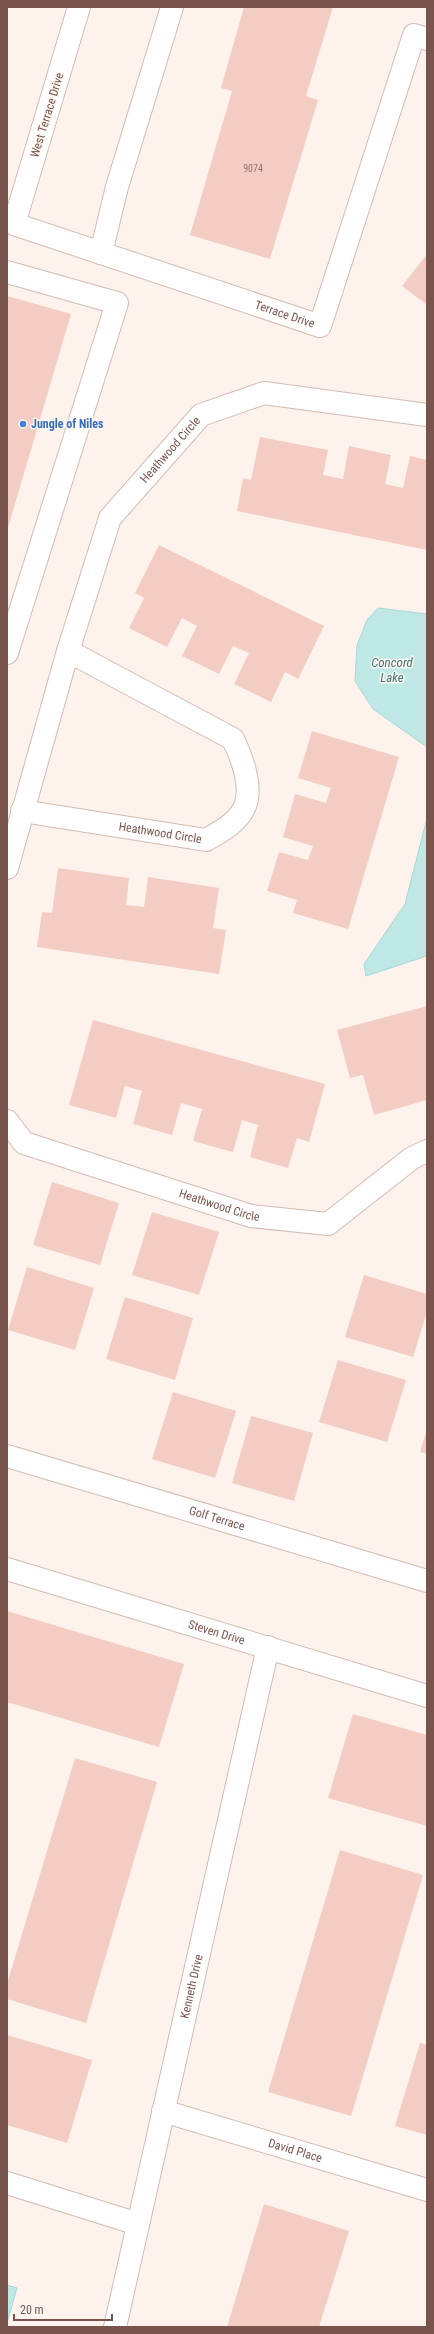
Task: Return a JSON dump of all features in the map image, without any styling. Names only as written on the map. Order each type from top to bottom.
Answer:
[{"type":"street","name":"West Terrace Drive","points":[[14,224],[79,7]]},
{"type":"street","points":[[101,253],[117,187],[172,7]]},
{"type":"street","name":"Terrace Drive","points":[[14,224],[320,326],[414,35],[427,39]]},
{"type":"street","points":[[7,272],[117,303],[7,653]]},
{"type":"street","name":"Heathwood Circle","points":[[7,868],[68,651],[110,518],[201,415],[264,393],[427,415]]},
{"type":"street","name":"Heathwood Circle","points":[[22,811],[206,840],[227,828],[246,806],[247,786],[244,761],[233,739],[68,651]]},
{"type":"street","name":"Heathwood Circle","points":[[7,1121],[24,1143],[92,1165],[251,1216],[328,1224],[412,1158],[427,1151]]},
{"type":"street","name":"Golf Terrace","points":[[7,1456],[427,1581]]},
{"type":"street","name":"Steven Drive","points":[[7,1569],[427,1696]]},
{"type":"street","name":"Kenneth Drive","points":[[116,2327],[268,1647]]},
{"type":"street","name":"David Place","points":[[164,2111],[427,2190]]},
{"type":"street","points":[[7,2183],[138,2224]]},
{"type":"water","name":"Concord Lake","points":[[378,608],[427,614],[427,747],[373,709],[355,681],[357,645],[367,620]]},
{"type":"water","points":[[427,818],[427,956],[366,976],[364,964],[405,904]]},
{"type":"water","points":[[7,2285],[17,2288],[7,2323]]},
{"type":"building","points":[[244,7],[333,7],[306,96],[318,100],[270,259],[190,235],[232,91],[221,88]]},
{"type":"building","points":[[427,254],[427,305],[402,286]]},
{"type":"building","name":"Jungle of Niles","points":[[7,296],[71,314],[7,531]]},
{"type":"building","points":[[260,437],[328,450],[323,475],[343,479],[349,446],[391,455],[385,484],[403,488],[410,456],[427,460],[427,550],[237,511],[243,478],[251,480]]},
{"type":"building","points":[[159,545],[324,626],[298,679],[285,672],[271,702],[234,684],[249,653],[233,646],[219,674],[182,656],[197,626],[182,618],[167,647],[129,628],[144,598],[135,593]]},
{"type":"building","points":[[312,731],[399,757],[348,929],[293,913],[297,900],[267,891],[279,852],[308,860],[313,846],[283,837],[295,794],[326,803],[331,788],[298,778]]},
{"type":"building","points":[[58,868],[129,878],[126,905],[144,907],[148,877],[219,888],[213,928],[226,930],[219,974],[37,947],[42,912],[52,913]]},
{"type":"building","points":[[427,1006],[427,1100],[374,1115],[363,1075],[350,1078],[337,1030]]},
{"type":"building","points":[[93,1020],[325,1084],[309,1142],[297,1138],[288,1168],[250,1157],[258,1125],[242,1120],[233,1152],[193,1141],[202,1109],[181,1103],[172,1135],[133,1124],[142,1091],[125,1086],[116,1118],[69,1105]]},
{"type":"building","points":[[52,1182],[119,1203],[100,1265],[33,1245]]},
{"type":"building","points":[[152,1212],[219,1232],[199,1295],[132,1275]]},
{"type":"building","points":[[27,1267],[94,1288],[75,1350],[8,1330]]},
{"type":"building","points":[[364,1275],[427,1294],[427,1311],[413,1357],[345,1337]]},
{"type":"building","points":[[125,1297],[193,1318],[175,1380],[106,1359]]},
{"type":"building","points":[[338,1360],[406,1380],[387,1442],[319,1422]]},
{"type":"building","points":[[173,1392],[236,1411],[215,1478],[152,1459]]},
{"type":"building","points":[[251,1416],[313,1433],[294,1501],[232,1483]]},
{"type":"building","points":[[427,1429],[427,1454],[420,1452]]},
{"type":"building","points":[[7,1611],[184,1664],[159,1747],[7,1702]]},
{"type":"building","points":[[353,1714],[427,1735],[427,1826],[328,1798]]},
{"type":"building","points":[[75,1758],[157,1782],[86,2023],[7,1999],[7,1984]]},
{"type":"building","points":[[340,1850],[423,1875],[351,2116],[268,2092]]},
{"type":"building","points":[[7,2035],[92,2060],[67,2143],[7,2125]]},
{"type":"building","points":[[420,2043],[427,2045],[427,2135],[395,2126]]},
{"type":"building","points":[[264,2204],[349,2231],[319,2327],[227,2327]]},
{"type":"place","name":"Jungle of Niles","points":[[23,424]]}]
